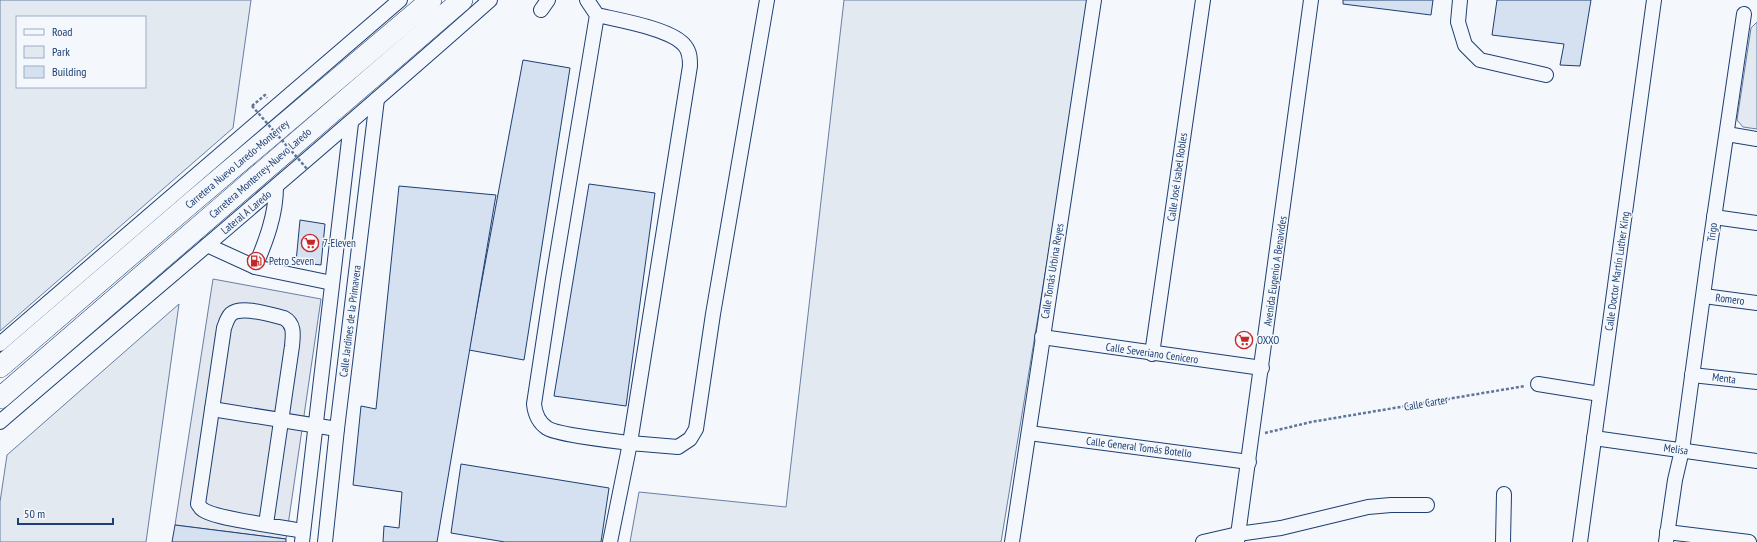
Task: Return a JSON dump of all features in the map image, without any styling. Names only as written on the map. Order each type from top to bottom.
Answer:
[{"type":"highway","name":"Carretera Nuevo Laredo-Monterrey","points":[[0,368],[191,203],[431,0]]},
{"type":"highway","name":"Carretera Monterrey-Nuevo Laredo","points":[[0,398],[462,0]]},
{"type":"street","name":"Lateral A Laredo","points":[[0,422],[351,123],[490,0]]},
{"type":"street","points":[[587,0],[597,15],[658,30],[676,37],[685,45],[690,54],[690,66],[630,443],[610,542]]},
{"type":"street","points":[[597,15],[534,404],[535,414],[548,429],[562,433],[630,443],[678,447],[690,439],[696,428],[712,314],[767,0]]},
{"type":"street","name":"Calle Tomás Urbina Reyes","points":[[1012,542],[1094,0]]},
{"type":"street","name":"Calle José Isabel Robles","points":[[1152,354],[1203,0]]},
{"type":"street","name":"Avenida Eugenio A Benavides","points":[[1238,538],[1311,0]]},
{"type":"street","points":[[1460,0],[1458,22],[1465,45],[1480,60],[1546,75]]},
{"type":"street","name":"Calle Doctor Martín Luther King","points":[[1580,542],[1654,0]]},
{"type":"street","points":[[0,344],[397,1]]},
{"type":"street","name":"Trigo","points":[[1666,537],[1675,480],[1682,450],[1744,14]]},
{"type":"street","name":"Calle Jardines de la Primavera","points":[[325,542],[337,429],[378,99]]},
{"type":"street","name":"Calle Jardines de la Primavera","points":[[303,536],[351,123]]},
{"type":"street","points":[[1727,134],[1757,139]]},
{"type":"street","points":[[255,267],[271,226],[275,206],[276,187]]},
{"type":"street","points":[[1714,217],[1757,223]]},
{"type":"street","points":[[207,245],[255,267],[332,283]]},
{"type":"street","name":"Romero","points":[[1704,296],[1757,303]]},
{"type":"street","points":[[266,524],[292,346],[292,327],[289,321],[284,318],[247,310],[239,310],[227,319],[224,328],[198,504],[202,509],[208,512],[233,519],[266,524],[303,536]]},
{"type":"street","name":"Calle Severiano Cenicero","points":[[1042,337],[1152,354],[1262,368]]},
{"type":"street","name":"Menta","points":[[1692,375],[1757,382]]},
{"type":"street","points":[[1538,384],[1600,394]]},
{"type":"street","points":[[212,409],[337,429]]},
{"type":"street","name":"Calle General Tomás Botello","points":[[1029,433],[1249,462]]},
{"type":"street","name":"Melisa","points":[[1594,438],[1757,461]]},
{"type":"street","points":[[1503,542],[1504,494]]},
{"type":"street","points":[[1203,542],[1238,538],[1368,507],[1391,505],[1427,505]]},
{"type":"street","points":[[1666,537],[1749,542]]},
{"type":"path","points":[[265,95],[252,106],[308,170]]},
{"type":"path","name":"Calle Carter","points":[[1252,436],[1311,422],[1538,384]]},
{"type":"green space","points":[[0,0],[251,0],[233,128],[0,331]]},
{"type":"green space","points":[[844,0],[1090,0],[1001,542],[630,542],[639,492],[786,507]]},
{"type":"green space","points":[[1757,22],[1757,129],[1743,127],[1737,120],[1751,28]]},
{"type":"green space","points":[[179,304],[146,542],[0,542],[0,502],[7,455]]},
{"type":"shaded area","points":[[213,279],[321,299],[286,539],[175,525]]},
{"type":"building","points":[[1343,0],[1433,0],[1431,15],[1343,4]]},
{"type":"building","points":[[1497,0],[1591,0],[1580,66],[1560,65],[1564,44],[1492,35]]},
{"type":"building","points":[[523,60],[570,68],[524,360],[469,350]]},
{"type":"building","points":[[589,184],[655,193],[626,406],[554,396]]},
{"type":"building","points":[[399,186],[496,195],[437,542],[383,542],[384,526],[399,528],[402,492],[353,485],[361,406],[376,409]]},
{"type":"building","name":"7-Eleven","points":[[300,220],[325,224],[321,265],[296,262]]},
{"type":"building","points":[[461,464],[609,488],[601,542],[505,542],[451,533]]},
{"type":"building","points":[[175,525],[286,539],[286,542],[172,542]]},
{"type":"place","name":"7-Eleven","points":[[310,243]]},
{"type":"place","name":"Petro Seven","points":[[256,261]]},
{"type":"place","name":"OXXO","points":[[1244,340]]}]
